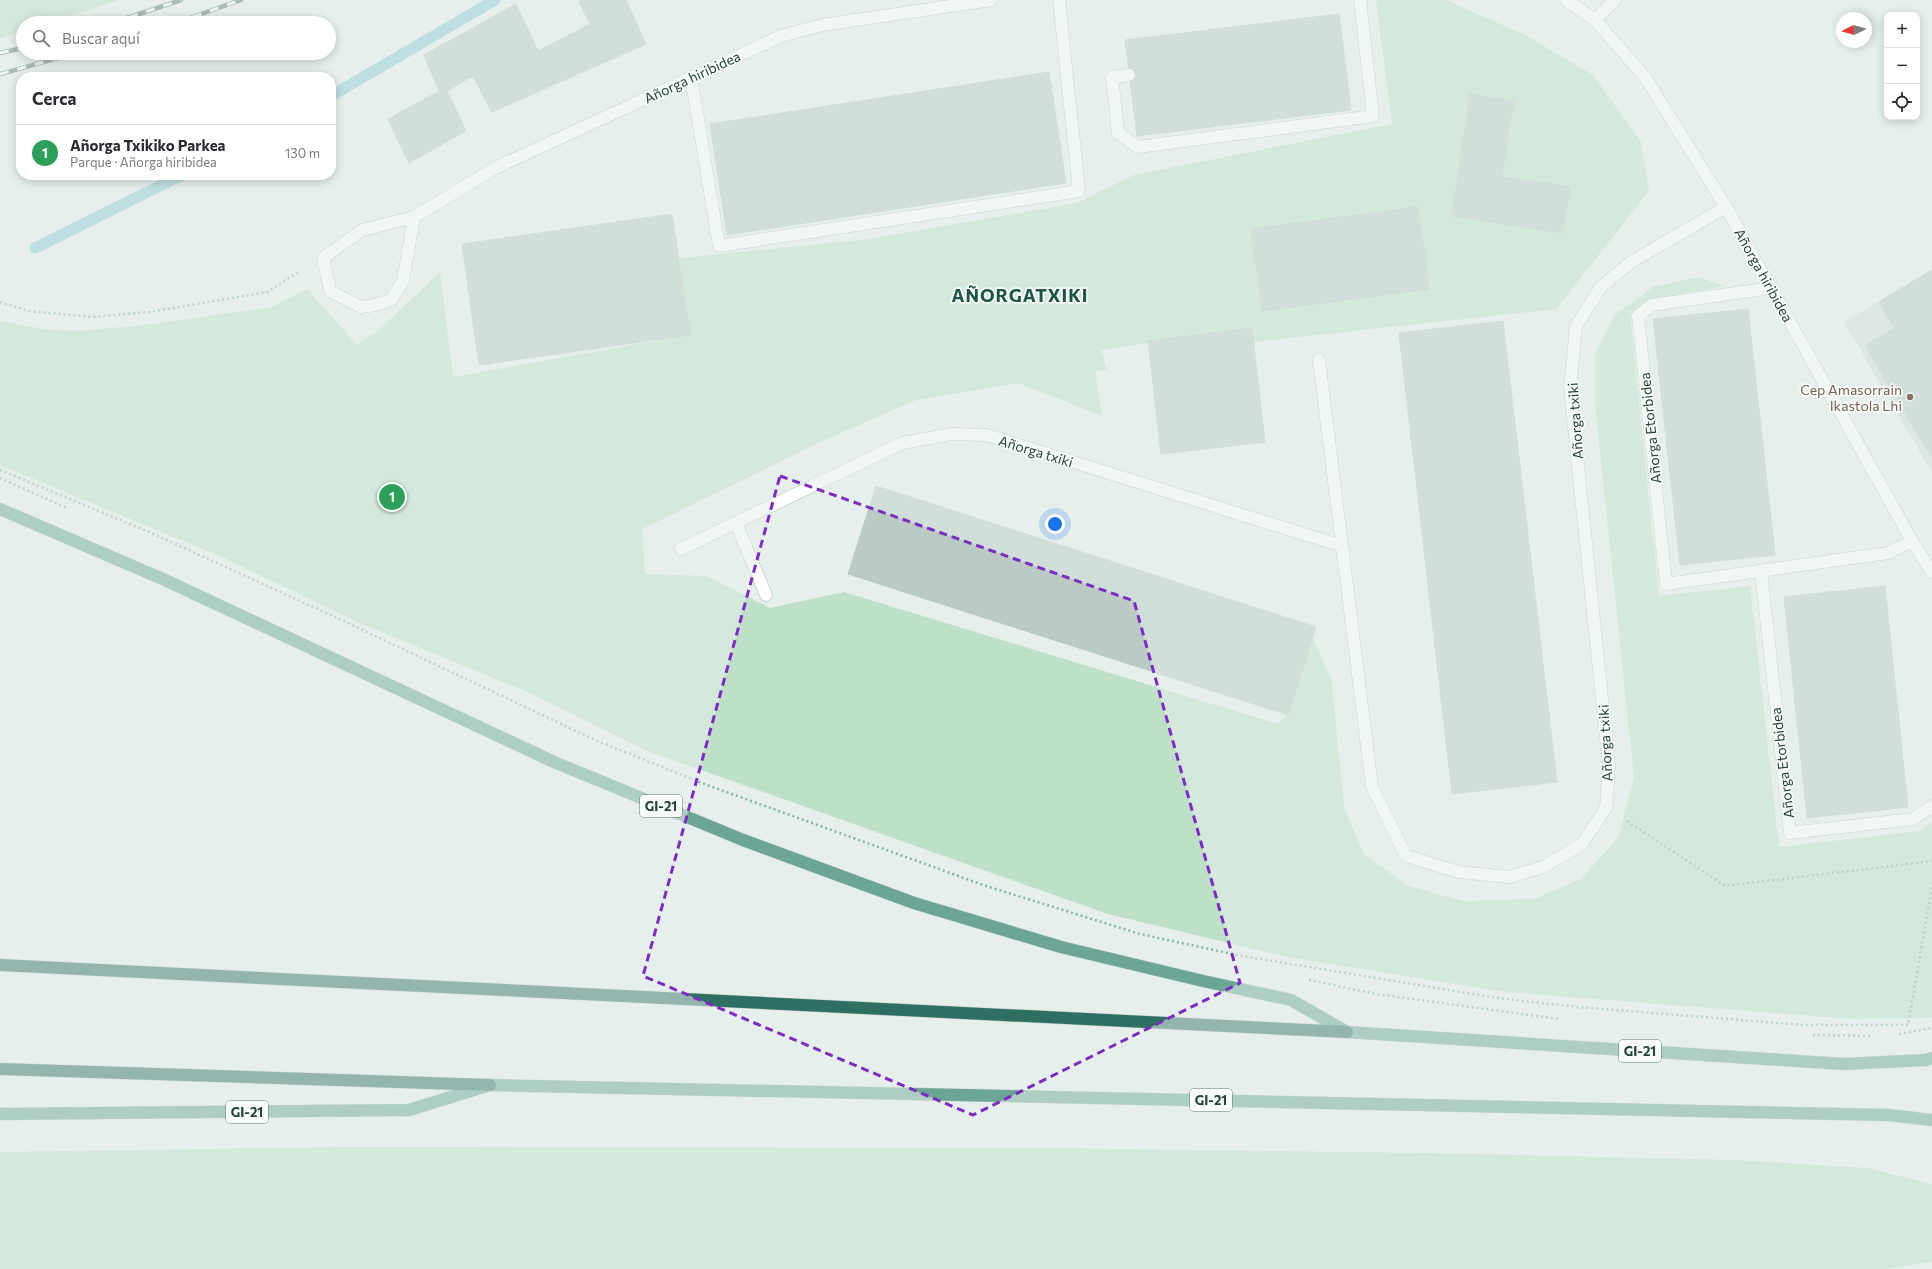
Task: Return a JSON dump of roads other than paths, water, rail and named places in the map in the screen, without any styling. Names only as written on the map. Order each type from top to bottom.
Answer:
[{"type":"highway","name":"GI-21","points":[[0,965],[1347,1032]]},
{"type":"highway","name":"GI-21","points":[[0,1070],[490,1085]]},
{"type":"main road","name":"GI-21","points":[[0,509],[165,580],[554,762],[743,840],[914,903],[1061,947],[1203,981],[1291,1000],[1347,1032],[1844,1064],[1926,1060],[1932,1058]]},
{"type":"main road","name":"GI-21","points":[[0,1114],[409,1110],[490,1085],[1872,1114],[1932,1120]]},
{"type":"street","name":"Añorga hiribidea","points":[[414,218],[404,282],[391,300],[375,305],[361,307],[330,291],[323,258],[362,230],[414,218],[495,168],[781,36],[822,25],[992,0]]},
{"type":"street","points":[[691,77],[719,246],[1079,191],[1059,0]]},
{"type":"street","points":[[1129,75],[1112,78],[1118,133],[1138,146],[1373,116],[1360,0]]},
{"type":"street","name":"Añorga hiribidea","points":[[1566,0],[1595,20],[1645,77],[1726,207],[1912,541],[1932,572]]},
{"type":"street","points":[[1595,20],[1615,0]]},
{"type":"street","name":"Añorga txiki","points":[[1319,360],[1372,788],[1406,856],[1459,872],[1509,877],[1543,867],[1582,844],[1606,808],[1609,766],[1570,389],[1576,326],[1601,287],[1631,262],[1726,207]]},
{"type":"street","name":"Añorga Etorbidea","points":[[1771,288],[1652,305],[1638,316],[1666,584],[1888,553],[1912,541]]},
{"type":"street","name":"Añorga txiki","points":[[682,549],[902,443],[952,434],[987,435],[1342,546]]},
{"type":"street","points":[[736,523],[766,595]]},
{"type":"street","name":"Añorga Etorbidea","points":[[1760,572],[1790,833],[1913,819],[1932,806]]},
{"type":"waterway","points":[[336,93],[495,0]]},
{"type":"waterway","points":[[35,248],[172,180]]},
{"type":"railway","points":[[133,16],[181,0]]},
{"type":"railway","points":[[196,16],[241,0]]},
{"type":"railway","points":[[0,53],[16,50]]},
{"type":"railway","points":[[0,74],[51,60]]},
{"type":"place","name":"Cep Amasorrain Ikastola Lhi","points":[[1910,397]]},
{"type":"place","name":"Añorga Txikiko Parkea","points":[[392,497]]},
{"type":"district","name":"AÑORGATXIKI","points":[[1020,295]]}]
